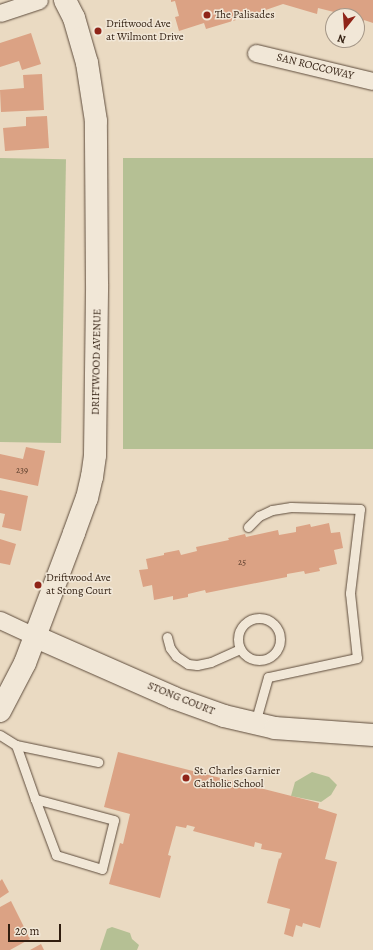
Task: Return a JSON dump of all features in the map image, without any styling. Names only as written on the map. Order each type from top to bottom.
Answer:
[{"type":"street","points":[[0,13],[39,0]]},
{"type":"street","name":"DRIFTWOOD AVENUE","points":[[0,711],[16,682],[36,637],[87,498],[92,477],[95,448],[97,291],[96,121],[87,63],[74,18],[65,0]]},
{"type":"street","name":"SAN ROCCOWAY","points":[[256,53],[373,81]]},
{"type":"street","name":"STONG COURT","points":[[0,620],[186,703],[224,716],[255,725],[276,728],[373,735]]},
{"type":"lane","points":[[248,526],[259,516],[272,510],[291,507],[360,509],[350,593],[357,658],[268,677]]},
{"type":"lane","points":[[263,618],[275,625],[280,637],[277,650],[267,659],[255,660],[249,658],[240,649],[238,636],[240,630],[249,620],[263,618]]},
{"type":"lane","points":[[168,637],[170,648],[176,656],[188,664],[197,665],[211,662],[240,649]]},
{"type":"lane","points":[[255,725],[268,677],[267,659]]},
{"type":"lane","points":[[0,735],[16,746],[98,762]]},
{"type":"lane","points":[[16,746],[35,798],[56,855],[102,868],[114,820],[35,798]]},
{"type":"green space","points":[[0,158],[66,159],[61,443],[0,442]]},
{"type":"green space","points":[[123,158],[373,158],[373,449],[123,449]]},
{"type":"green space","points":[[312,772],[329,777],[337,785],[331,795],[321,802],[291,796],[295,782]]},
{"type":"green space","points":[[112,927],[130,933],[132,939],[139,945],[137,950],[100,950],[107,929]]},
{"type":"building","name":"The Palisades","points":[[171,0],[373,0],[373,23],[365,20],[365,8],[325,8],[325,10],[318,8],[317,14],[283,4],[251,15],[249,10],[234,14],[236,20],[206,29],[204,23],[179,31],[175,17],[179,16],[175,1],[171,2]]},
{"type":"building","points":[[31,33],[41,64],[22,70],[19,61],[0,67],[0,43]]},
{"type":"building","points":[[42,74],[44,110],[1,112],[0,90],[24,88],[23,75]]},
{"type":"building","points":[[47,116],[49,148],[5,151],[3,128],[26,126],[26,117]]},
{"type":"building","points":[[26,447],[45,451],[38,486],[0,478],[0,454],[23,459]]},
{"type":"building","points":[[0,490],[28,496],[21,531],[2,527],[5,514],[0,513]]},
{"type":"building","points":[[329,523],[331,533],[340,532],[343,548],[334,550],[337,564],[319,568],[320,571],[305,574],[304,571],[287,574],[287,577],[206,593],[205,590],[188,594],[188,597],[173,600],[173,596],[154,600],[152,585],[143,587],[139,570],[148,569],[146,559],[179,550],[181,555],[197,551],[196,547],[229,540],[228,538],[245,534],[246,537],[278,530],[279,535],[296,532],[296,527],[310,524],[311,527]]},
{"type":"building","points":[[0,539],[16,544],[10,565],[0,563]]},
{"type":"building","points":[[118,752],[319,803],[318,808],[337,814],[325,859],[337,862],[320,928],[303,923],[302,927],[296,925],[293,937],[284,934],[290,909],[267,903],[279,858],[280,859],[282,853],[261,849],[262,844],[255,842],[254,847],[193,831],[195,827],[187,825],[186,828],[176,826],[168,855],[171,856],[160,898],[109,884],[120,843],[123,844],[130,814],[104,807]]},
{"type":"building","points":[[2,879],[9,892],[0,898],[0,881]]},
{"type":"building","points":[[11,901],[30,939],[10,950],[0,950],[0,907]]},
{"type":"building","points":[[41,944],[44,950],[30,950]]},
{"type":"place","name":"The Palisades","points":[[207,15]]},
{"type":"place","name":"Driftwood Ave at Wilmont Drive","points":[[98,31]]},
{"type":"place","name":"Driftwood Ave at Stong Court","points":[[38,585]]},
{"type":"place","name":"St. Charles Garnier Catholic School","points":[[186,778]]}]
